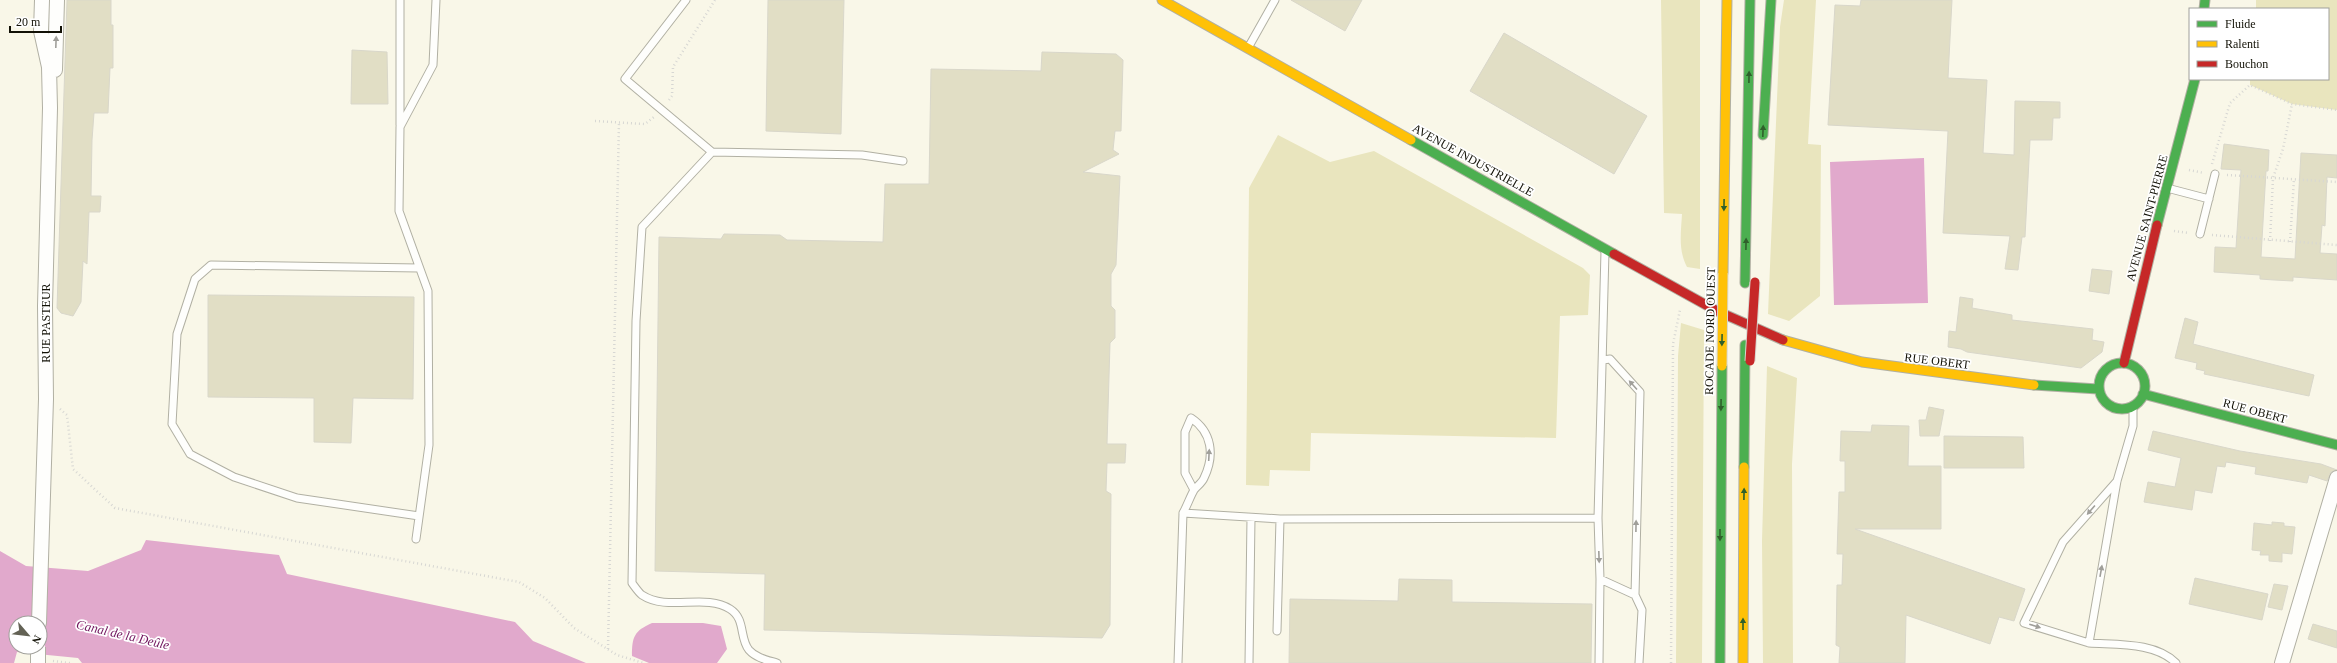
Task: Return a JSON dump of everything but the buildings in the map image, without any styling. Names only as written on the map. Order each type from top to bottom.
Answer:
[{"type":"main road","name":"AVENUE INDUSTRIELLE","points":[[1162,0],[1717,311],[1776,338]]},
{"type":"main road","name":"ROCADE NORD OUEST","points":[[1720,663],[1727,0]]},
{"type":"main road","points":[[1743,663],[1744,446],[1752,280],[1750,0]]},
{"type":"main road","points":[[1763,142],[1767,41],[1771,0]]},
{"type":"main road","name":"AVENUE SAINT-PIERRE","points":[[2124,363],[2129,332],[2195,80]]},
{"type":"main road","name":"RUE OBERT","points":[[1776,338],[1815,351],[1872,364],[2055,388],[2098,389]]},
{"type":"main road","points":[[2124,363],[2132,365],[2141,374],[2144,382],[2144,394],[2133,407],[2125,409],[2113,408],[2103,400],[2098,389],[2099,381],[2105,370],[2115,364],[2124,363]]},
{"type":"main road","name":"RUE OBERT","points":[[2144,394],[2337,445]]},
{"type":"street","name":"RUE PASTEUR","points":[[39,615],[46,410],[45,306],[50,108],[49,67],[41,31],[42,0]]},
{"type":"street","name":"RUE PASTEUR","points":[[50,108],[55,78],[57,0]]},
{"type":"street","points":[[2284,663],[2337,478]]},
{"type":"lane","points":[[400,0],[399,211],[428,291],[429,445],[416,539]]},
{"type":"lane","points":[[400,127],[433,65],[436,0]]},
{"type":"lane","points":[[686,0],[625,79],[712,152],[862,155],[903,161]]},
{"type":"lane","points":[[1248,48],[1275,0]]},
{"type":"lane","points":[[712,152],[642,226],[636,321],[632,583],[642,595],[658,601],[718,604],[730,609],[739,617],[748,649],[759,658],[777,663]]},
{"type":"lane","points":[[2200,234],[2209,199],[2212,174]]},
{"type":"lane","points":[[2167,188],[2209,199]]},
{"type":"lane","points":[[1599,663],[1600,579],[1598,518],[1605,248]]},
{"type":"lane","points":[[419,268],[211,265],[195,279],[177,334],[172,424],[190,454],[234,477],[297,498],[420,516]]},
{"type":"lane","points":[[1602,360],[1610,359],[1640,392],[1634,595],[1642,610],[1639,663]]},
{"type":"lane","points":[[2089,643],[2117,481],[2133,426],[2133,407]]},
{"type":"lane","points":[[1178,663],[1183,513],[1194,490],[1204,480],[1209,465],[1210,439],[1200,424],[1191,418],[1185,432],[1185,473],[1194,490]]},
{"type":"lane","points":[[2117,481],[2063,542],[2024,623],[2089,643],[2135,646],[2169,656],[2176,663]]},
{"type":"lane","points":[[1183,513],[1280,519],[1598,518]]},
{"type":"lane","points":[[1249,663],[1251,518]]},
{"type":"lane","points":[[1277,632],[1280,519]]},
{"type":"lane","points":[[1600,579],[1634,595]]},
{"type":"path","points":[[595,121],[645,124],[661,108],[672,96],[672,66],[715,0]]},
{"type":"path","points":[[2212,174],[2230,104],[2250,85],[2292,104],[2337,110]]},
{"type":"path","points":[[2270,241],[2273,178],[2283,149],[2292,104]]},
{"type":"path","points":[[608,649],[619,122]]},
{"type":"path","points":[[2186,169],[2212,174],[2337,182]]},
{"type":"path","points":[[2290,242],[2294,179]]},
{"type":"path","points":[[2170,231],[2270,241],[2337,245]]},
{"type":"path","points":[[1671,663],[1672,344],[1677,319],[1685,293]]},
{"type":"path","points":[[46,410],[62,409],[67,415],[72,469],[115,508],[519,582],[546,598],[574,628],[617,655],[644,663]]},
{"type":"shaded area","points":[[1661,0],[1700,0],[1700,269],[1687,267],[1684,261],[1681,248],[1682,214],[1664,213]]},
{"type":"shaded area","points":[[1784,0],[1816,0],[1808,144],[1821,145],[1820,296],[1789,321],[1768,314],[1780,27]]},
{"type":"shaded area","points":[[2256,0],[2337,0],[2337,110],[2292,104],[2250,85],[2250,80],[2329,80],[2329,8],[2256,8]]},
{"type":"shaded area","points":[[1278,135],[1330,162],[1374,151],[1583,268],[1590,275],[1588,315],[1560,316],[1556,438],[1311,433],[1310,471],[1270,470],[1269,486],[1246,485],[1249,188]]},
{"type":"shaded area","points":[[1681,323],[1704,330],[1702,663],[1676,663],[1678,356]]},
{"type":"shaded area","points":[[1767,366],[1797,378],[1792,464],[1793,663],[1763,663],[1762,541]]},
{"type":"water","points":[[1924,158],[1928,303],[1834,305],[1830,162]]},
{"type":"water","name":"Canal de la Deûle","points":[[146,540],[279,555],[287,574],[515,622],[533,641],[586,663],[82,663],[78,658],[48,655],[48,615],[8,615],[8,655],[16,655],[14,663],[0,663],[0,551],[26,566],[88,571],[141,550]]},
{"type":"water","points":[[652,623],[703,623],[721,626],[727,649],[717,663],[649,663],[632,656],[632,649],[635,635],[641,629]]},
{"type":"traffic: fast","points":[[1745,283],[1750,0]]},
{"type":"traffic: fast","points":[[1763,135],[1771,0]]},
{"type":"traffic: fast","points":[[2204,8],[2205,0]]},
{"type":"traffic: fast","points":[[2157,225],[2195,80]]},
{"type":"traffic: fast","points":[[1411,140],[1614,254]]},
{"type":"traffic: fast","points":[[1744,467],[1745,345]]},
{"type":"traffic: fast","points":[[2117,363],[2127,363],[2135,367],[2141,373],[2145,381],[2145,386],[2145,391],[2141,399],[2135,405],[2127,409],[2117,409],[2109,405],[2103,399],[2099,391],[2099,381],[2103,373],[2109,367],[2117,363]]},
{"type":"traffic: fast","points":[[1720,663],[1722,366]]},
{"type":"traffic: fast","points":[[2034,385],[2098,389]]},
{"type":"traffic: fast","points":[[2143,394],[2337,445]]},
{"type":"traffic: slow","points":[[1162,0],[1411,140]]},
{"type":"traffic: slow","points":[[1723,273],[1727,0]]},
{"type":"traffic: slow","points":[[1722,366],[1723,273]]},
{"type":"traffic: slow","points":[[1783,340],[1862,362],[2034,385]]},
{"type":"traffic: slow","points":[[1743,663],[1744,467]]},
{"type":"traffic: jam","points":[[2124,363],[2157,225]]},
{"type":"traffic: jam","points":[[1614,254],[1717,311],[1783,340]]},
{"type":"traffic: jam","points":[[1750,361],[1755,282]]}]
